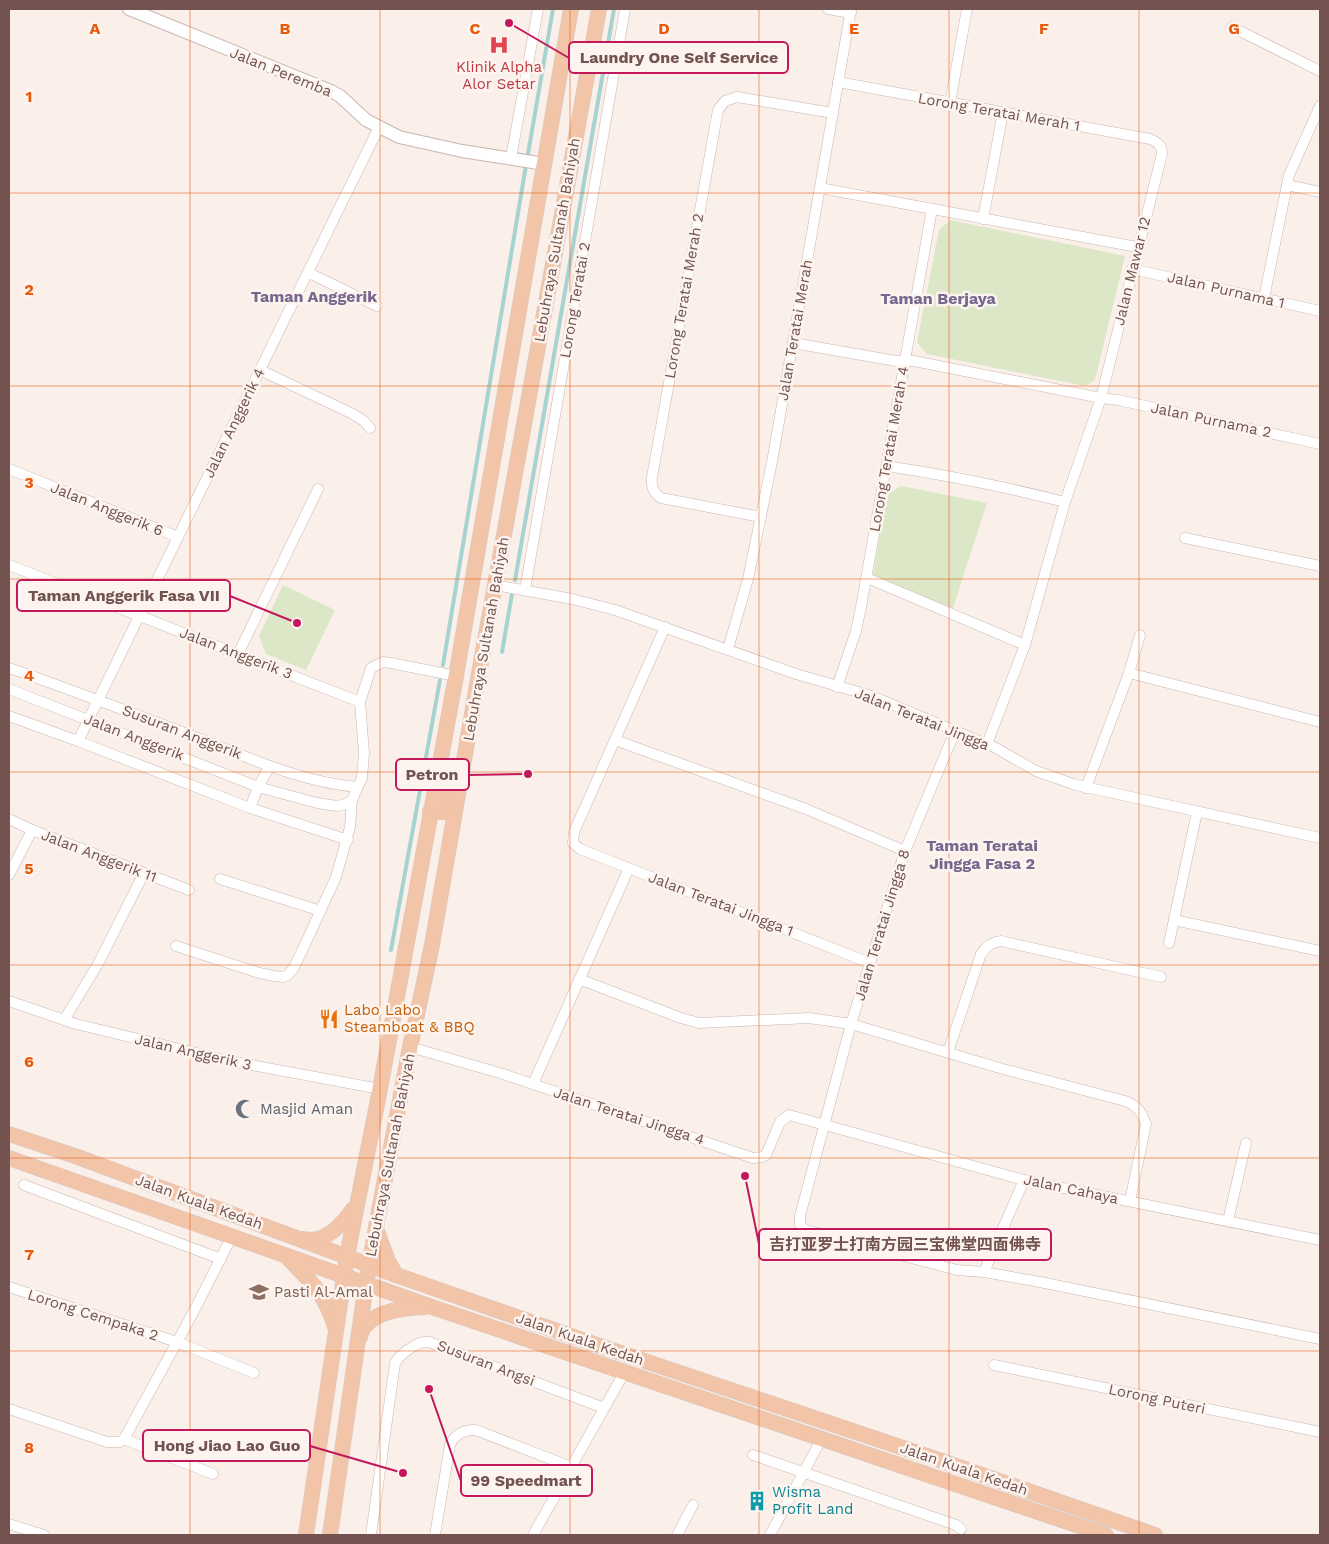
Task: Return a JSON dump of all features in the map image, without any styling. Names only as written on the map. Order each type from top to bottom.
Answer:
[{"type":"main road","name":"Lebuhraya Sultanah Bahiyah","points":[[306,1535],[347,1256],[380,1089],[456,676],[539,162],[571,9]]},
{"type":"main road","name":"Lebuhraya Sultanah Bahiyah","points":[[330,1535],[366,1284],[410,1047],[432,945],[599,9]]},
{"type":"main road","points":[[430,811],[442,812],[447,805],[463,719],[478,679]]},
{"type":"main road","points":[[414,907],[437,837],[442,835],[451,836]]},
{"type":"main road","name":"Jalan Kuala Kedah","points":[[9,1134],[75,1156],[396,1275],[1155,1535]]},
{"type":"main road","points":[[67,1178],[75,1156]]},
{"type":"main road","name":"Jalan Kuala Kedah","points":[[9,1158],[432,1307],[1106,1535]]},
{"type":"main road","points":[[289,1235],[308,1240],[327,1235],[342,1224],[353,1209],[359,1192]]},
{"type":"main road","points":[[378,1216],[377,1231],[382,1247],[396,1275]]},
{"type":"main road","points":[[286,1255],[313,1283],[324,1298],[336,1332]]},
{"type":"main road","points":[[358,1340],[364,1326],[378,1316],[410,1308],[432,1307]]},
{"type":"main road","points":[[652,1381],[658,1366]]},
{"type":"street","name":"Jalan Peremba","points":[[129,9],[330,91],[340,96],[366,120],[399,137],[462,151],[539,162]]},
{"type":"street","points":[[515,158],[538,9]]},
{"type":"street","name":"Lorong Teratai 2","points":[[525,590],[625,9]]},
{"type":"street","points":[[828,9],[851,11]]},
{"type":"street","points":[[950,103],[967,9]]},
{"type":"street","name":"Jalan Teratai Merah","points":[[728,649],[748,579],[761,517],[851,11]]},
{"type":"street","points":[[1232,26],[1320,71]]},
{"type":"street","name":"Lorong Teratai Merah 1","points":[[838,82],[1150,140],[1159,144]]},
{"type":"street","name":"Lorong Teratai Merah 2","points":[[761,517],[661,498],[654,493],[651,486],[652,477],[718,110],[725,101],[737,97],[833,113]]},
{"type":"street","points":[[1264,298],[1286,185],[1320,106]]},
{"type":"street","points":[[983,219],[1002,112]]},
{"type":"street","name":"Jalan Anggerik 4","points":[[78,741],[379,127]]},
{"type":"street","name":"Jalan Mawar 12","points":[[987,744],[1025,645],[1065,502],[1100,398],[1162,154],[1159,144]]},
{"type":"street","points":[[1286,185],[1320,192]]},
{"type":"street","points":[[820,188],[1137,248]]},
{"type":"street","name":"Lorong Teratai Merah 4","points":[[837,687],[856,630],[867,578],[932,209]]},
{"type":"street","name":"Jalan Purnama 1","points":[[1132,269],[1320,311]]},
{"type":"street","points":[[308,273],[377,306]]},
{"type":"street","name":"Jalan Purnama 2","points":[[793,343],[896,361],[914,361],[1127,402],[1320,444]]},
{"type":"street","points":[[260,370],[353,414],[364,421],[370,428]]},
{"type":"street","points":[[886,466],[1006,487],[1065,502]]},
{"type":"street","name":"Jalan Anggerik 6","points":[[9,469],[178,537]]},
{"type":"street","points":[[238,654],[318,489]]},
{"type":"street","points":[[1185,538],[1320,566]]},
{"type":"street","name":"Jalan Anggerik 3","points":[[9,565],[360,702]]},
{"type":"street","points":[[867,578],[1025,645]]},
{"type":"street","name":"Jalan Teratai Jingga","points":[[495,585],[572,599],[615,610],[796,674],[872,696],[987,744],[1036,771],[1086,788],[1320,838]]},
{"type":"street","points":[[665,627],[615,740],[806,809],[905,851]]},
{"type":"street","points":[[1086,788],[1129,673],[1140,635]]},
{"type":"street","points":[[176,946],[259,973],[283,977],[288,975],[293,969],[321,911],[336,877],[348,840],[352,800],[362,778],[364,753],[360,702],[371,668],[377,664],[391,663],[456,676]]},
{"type":"street","name":"Susuran Anggerik","points":[[9,668],[270,766],[334,784],[358,787]]},
{"type":"street","points":[[1129,673],[1320,722]]},
{"type":"street","name":"Jalan Anggerik","points":[[9,689],[258,787],[329,806],[346,804],[352,800]]},
{"type":"street","points":[[9,716],[250,808],[348,840]]},
{"type":"street","name":"Jalan Teratai Jingga 8","points":[[955,731],[905,851],[851,1024],[800,1216],[800,1225],[806,1230],[957,1270],[984,1272]]},
{"type":"street","name":"Jalan Teratai Jingga 1","points":[[615,740],[574,832],[573,843],[580,849],[870,963]]},
{"type":"street","points":[[250,808],[258,787],[270,766]]},
{"type":"street","points":[[1169,943],[1198,812]]},
{"type":"street","name":"Jalan Anggerik 11","points":[[9,818],[32,830],[190,890]]},
{"type":"street","points":[[9,875],[32,830]]},
{"type":"street","points":[[533,1084],[629,868]]},
{"type":"street","points":[[64,1020],[98,964],[144,873]]},
{"type":"street","points":[[220,879],[321,911]]},
{"type":"street","points":[[1174,920],[1320,951]]},
{"type":"street","points":[[948,1052],[981,954],[988,945],[995,942],[1001,941],[1161,977]]},
{"type":"street","points":[[580,979],[681,1018],[699,1023],[809,1018],[851,1024],[1003,1070],[1125,1101],[1137,1106],[1146,1124],[1130,1201]]},
{"type":"street","name":"Jalan Anggerik 3","points":[[9,1001],[64,1020],[238,1063],[380,1089]]},
{"type":"street","name":"Jalan Teratai Jingga 4","points":[[410,1047],[533,1084],[758,1158],[766,1155],[780,1122],[785,1116],[793,1116],[824,1124]]},
{"type":"street","name":"Jalan Cahaya","points":[[824,1124],[1024,1180],[1320,1240]]},
{"type":"street","points":[[1228,1221],[1246,1143]]},
{"type":"street","points":[[1024,1180],[984,1272],[1320,1339]]},
{"type":"street","points":[[24,1185],[221,1259]]},
{"type":"street","points":[[9,1409],[107,1442],[120,1442],[124,1439],[232,1236]]},
{"type":"street","name":"Lorong Cempaka 2","points":[[9,1287],[177,1342],[254,1373]]},
{"type":"street","name":"Susuran Angsi","points":[[371,1535],[395,1363],[400,1356],[421,1342],[429,1342],[604,1408]]},
{"type":"street","name":"Lorong Puteri","points":[[994,1365],[1320,1432]]},
{"type":"street","points":[[533,1535],[624,1372]]},
{"type":"street","points":[[435,1535],[450,1445],[454,1438],[466,1431],[476,1430],[571,1467]]},
{"type":"street","points":[[770,1535],[822,1438]]},
{"type":"street","points":[[124,1439],[213,1474]]},
{"type":"street","points":[[753,1455],[956,1525],[961,1529]]},
{"type":"street","points":[[677,1535],[693,1505]]},
{"type":"street","points":[[9,1524],[44,1535]]},
{"type":"green space","points":[[950,220],[1125,256],[1095,380],[1085,386],[927,354],[917,342],[939,230]]},
{"type":"green space","points":[[901,486],[987,503],[952,611],[873,576],[886,495]]},
{"type":"green space","points":[[283,585],[335,610],[306,670],[266,654],[259,636]]},
{"type":"waterway","points":[[443,665],[553,9]]},
{"type":"waterway","points":[[515,580],[614,9]]},
{"type":"waterway","points":[[502,652],[512,594]]},
{"type":"waterway","points":[[391,950],[440,680]]},
{"type":"place","name":"Laundry One Self Service","points":[[509,23]]},
{"type":"place","name":"Klinik Alpha Alor Setar","points":[[499,45]]},
{"type":"place","name":"Taman Anggerik Fasa VII","points":[[297,623]]},
{"type":"place","name":"Petron","points":[[528,774]]},
{"type":"place","name":"Labo Labo Steamboat & BBQ","points":[[329,1019]]},
{"type":"place","name":"Masjid Aman","points":[[245,1109]]},
{"type":"place","name":"吉打亚罗士打南方园三宝佛堂四面佛寺","points":[[745,1176]]},
{"type":"place","name":"Pasti Al-Amal","points":[[259,1292]]},
{"type":"place","name":"99 Speedmart","points":[[429,1389]]},
{"type":"place","name":"Hong Jiao Lao Guo","points":[[403,1473]]},
{"type":"place","name":"Wisma Profit Land","points":[[757,1501]]},
{"type":"district","name":"Taman Anggerik","points":[[314,296]]},
{"type":"district","name":"Taman Berjaya","points":[[938,298]]},
{"type":"district","name":"Taman Teratai Jingga Fasa 2","points":[[982,854]]}]
